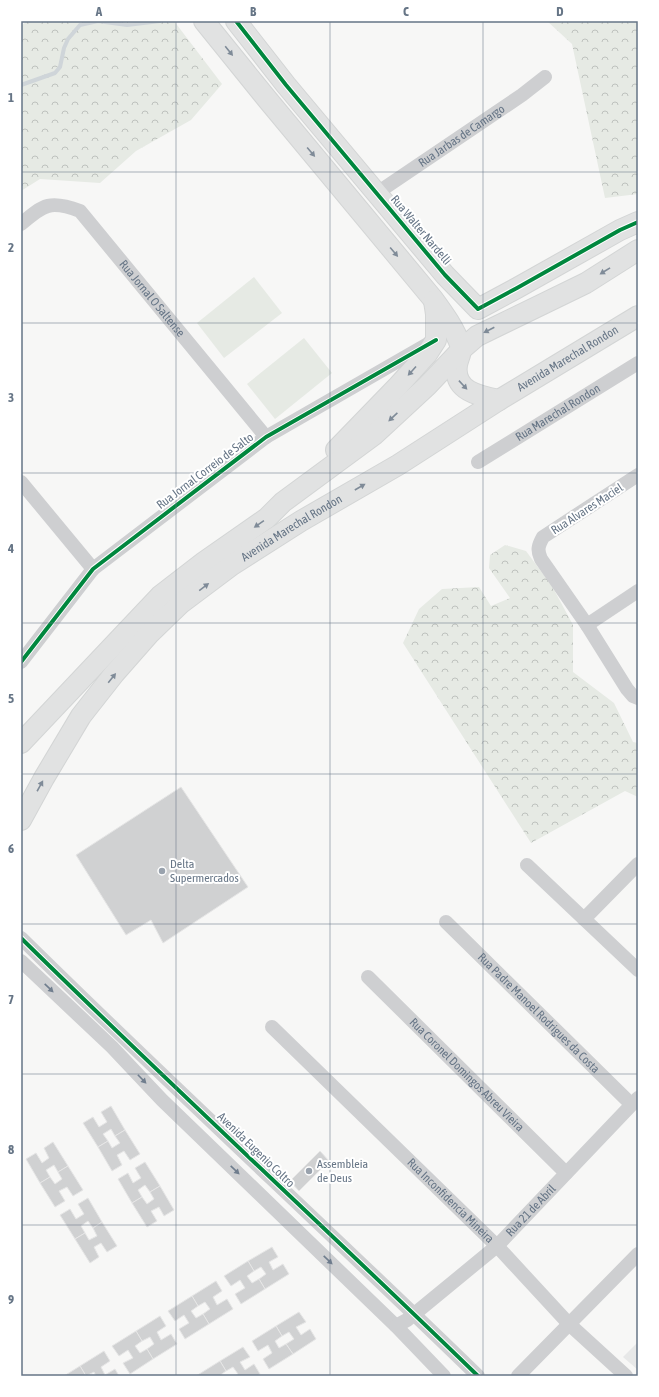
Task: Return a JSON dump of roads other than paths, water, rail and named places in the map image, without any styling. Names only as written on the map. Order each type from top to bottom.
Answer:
[{"type":"main road","points":[[204,21],[433,299],[452,326],[462,349],[456,370],[459,382],[467,390],[479,396],[499,400]]},
{"type":"main road","name":"Rua Walter Nardelli","points":[[236,21],[286,85],[445,275],[478,309],[620,230],[638,222]]},
{"type":"main road","name":"Avenida Marechal Rondon","points":[[21,743],[160,596],[204,562],[267,518],[284,502],[374,435],[427,386],[462,349],[477,336],[586,283],[638,250]]},
{"type":"main road","points":[[284,502],[356,430],[427,354],[436,340],[436,314],[433,299]]},
{"type":"main road","name":"Avenida Marechal Rondon","points":[[21,820],[44,778],[82,716],[114,674],[150,634],[180,604],[232,565],[301,521],[398,465],[499,400],[638,316]]},
{"type":"street","name":"Rua Jarbas de Camargo","points":[[377,194],[522,95],[545,77]]},
{"type":"street","name":"Rua Jornal O Saltense","points":[[21,224],[34,213],[48,205],[65,205],[80,211],[266,437]]},
{"type":"street","name":"Rua Jornal Correio de Salto","points":[[21,662],[93,569],[266,437],[436,340]]},
{"type":"street","name":"Rua Marechal Rondon","points":[[478,462],[638,363]]},
{"type":"street","name":"Rua Alvares Maciel","points":[[587,625],[541,559],[538,551],[538,545],[543,538],[638,475]]},
{"type":"street","points":[[21,482],[93,569]]},
{"type":"street","points":[[638,591],[587,625],[627,690],[633,696],[638,698]]},
{"type":"street","points":[[584,918],[638,864]]},
{"type":"street","points":[[527,865],[638,970]]},
{"type":"street","name":"Rua Padre Manoel Rodrigues da Costa","points":[[446,922],[634,1101]]},
{"type":"street","name":"Avenida Eugenio Coltro","points":[[21,938],[478,1376]]},
{"type":"street","points":[[21,961],[112,1048],[162,1100],[396,1326],[444,1376]]},
{"type":"street","name":"Rua Coronel Domingos Abreu Vieira","points":[[368,978],[566,1173]]},
{"type":"street","name":"Rua Inconfidencia Mineira","points":[[272,1027],[497,1246],[569,1324],[626,1376]]},
{"type":"street","points":[[112,1048],[121,1035]]},
{"type":"street","name":"Rua 21 de Abril","points":[[396,1326],[414,1314],[497,1246],[634,1101]]},
{"type":"street","points":[[251,1186],[264,1172]]},
{"type":"street","points":[[518,1376],[638,1254]]},
{"type":"waterway","points":[[21,85],[55,73],[60,67],[64,48],[68,39],[80,25],[98,21],[127,25],[160,21]]},
{"type":"place","name":"Delta Supermercados","points":[[162,871]]},
{"type":"place","name":"Assembleia de Deus","points":[[309,1171]]}]
